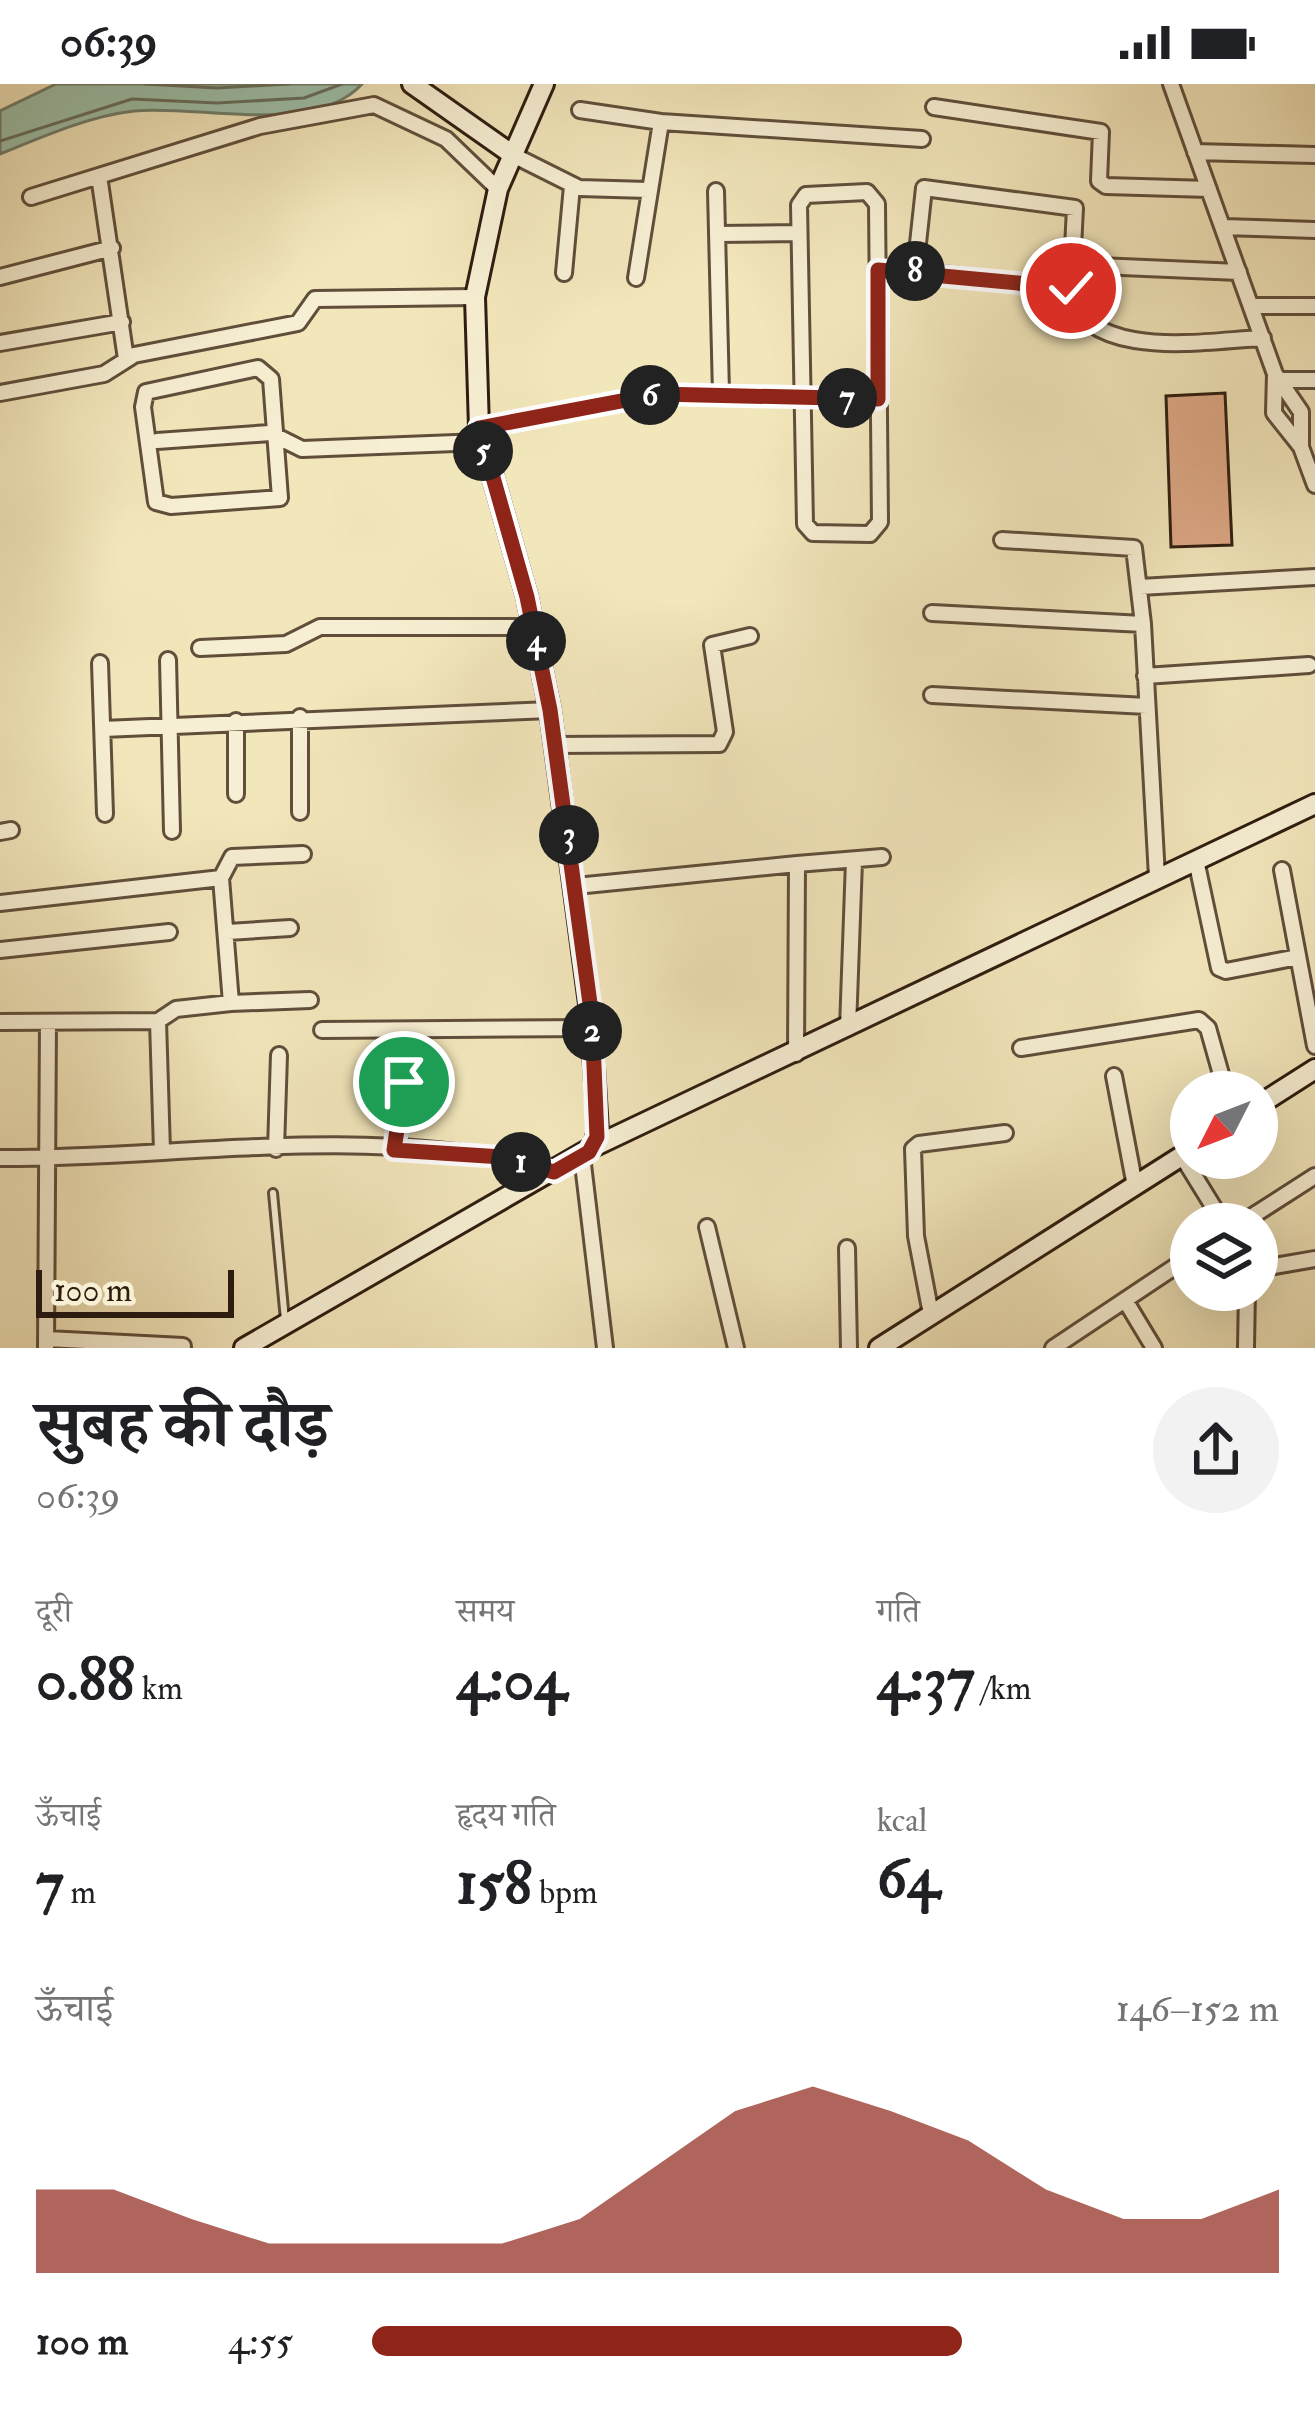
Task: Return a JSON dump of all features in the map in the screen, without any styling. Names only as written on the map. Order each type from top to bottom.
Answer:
[{"type":"main road","points":[[412,84],[513,155]]},
{"type":"main road","points":[[544,84],[498,189],[475,297],[480,435],[533,626],[550,710],[592,1028],[598,1131],[587,1152]]},
{"type":"main road","points":[[244,1348],[285,1320],[587,1152],[1315,804]]},
{"type":"main road","points":[[1278,1093],[1315,1069]]},
{"type":"main road","points":[[879,1348],[1170,1164]]},
{"type":"street","points":[[1171,84],[1278,377],[1301,412],[1315,485]]},
{"type":"street","points":[[31,196],[260,126],[374,106],[446,139],[498,189]]},
{"type":"street","points":[[934,107],[1101,132],[1099,181],[1106,186],[1209,189]]},
{"type":"street","points":[[580,110],[661,122],[922,139]]},
{"type":"street","points":[[636,278],[661,122]]},
{"type":"street","points":[[1196,152],[1315,155]]},
{"type":"street","points":[[513,155],[572,186],[648,190]]},
{"type":"street","points":[[99,176],[126,359]]},
{"type":"street","points":[[563,273],[572,186]]},
{"type":"street","points":[[878,270],[914,270],[1064,291],[1071,288],[1075,265],[1075,208],[927,187],[914,270]]},
{"type":"street","points":[[716,190],[722,393]]},
{"type":"street","points":[[871,193],[877,204],[879,528],[870,534],[812,533],[805,524],[799,233],[799,205],[806,195],[871,193]]},
{"type":"street","points":[[1223,227],[1315,230]]},
{"type":"street","points":[[717,234],[799,233]]},
{"type":"street","points":[[0,277],[112,248]]},
{"type":"street","points":[[1075,265],[1239,272]]},
{"type":"street","points":[[1064,291],[1073,313],[1116,338],[1263,338]]},
{"type":"street","points":[[0,393],[104,374],[126,359],[298,323],[315,299],[475,297]]},
{"type":"street","points":[[1251,306],[1315,306]]},
{"type":"street","points":[[0,344],[122,322]]},
{"type":"street","points":[[263,368],[271,379],[277,435],[278,501],[171,506],[152,496],[143,407],[151,389],[263,368]]},
{"type":"street","points":[[1278,377],[1315,380]]},
{"type":"street","points":[[1278,377],[1274,412],[1307,453]]},
{"type":"street","points":[[157,441],[277,435],[302,448],[480,435],[629,397],[722,393],[878,399]]},
{"type":"street","points":[[1002,540],[1126,545],[1137,552],[1156,877]]},
{"type":"street","points":[[1140,587],[1315,577]]},
{"type":"street","points":[[932,613],[1143,624]]},
{"type":"street","points":[[200,648],[291,643],[320,627],[533,626]]},
{"type":"street","points":[[554,745],[719,744],[724,732],[712,645],[750,637]]},
{"type":"street","points":[[168,660],[172,831]]},
{"type":"street","points":[[100,663],[106,814]]},
{"type":"street","points":[[1145,676],[1309,665]]},
{"type":"street","points":[[932,695],[1147,706]]},
{"type":"street","points":[[103,729],[300,717],[550,710]]},
{"type":"street","points":[[300,717],[300,812]]},
{"type":"street","points":[[236,721],[236,794]]},
{"type":"street","points":[[231,1003],[221,878],[232,857],[303,854]]},
{"type":"street","points":[[576,886],[882,857]]},
{"type":"street","points":[[1196,860],[1219,968],[1226,971],[1298,957]]},
{"type":"street","points":[[848,1028],[854,861]]},
{"type":"street","points":[[796,1054],[797,864]]},
{"type":"street","points":[[1282,870],[1315,1046]]},
{"type":"street","points":[[0,904],[221,878]]},
{"type":"street","points":[[228,932],[290,928]]},
{"type":"street","points":[[0,950],[169,932]]},
{"type":"street","points":[[0,1022],[158,1021],[176,1009],[310,1000]]},
{"type":"street","points":[[1021,1048],[1199,1019],[1208,1028],[1220,1071]]},
{"type":"street","points":[[158,1021],[162,1151]]},
{"type":"street","points":[[48,1022],[46,1343],[183,1346]]},
{"type":"street","points":[[322,1030],[592,1028]]},
{"type":"street","points":[[276,1148],[279,1055]]},
{"type":"street","points":[[1114,1076],[1135,1186]]},
{"type":"street","points":[[394,1150],[404,1082]]},
{"type":"street","points":[[931,1314],[918,1257],[914,1149],[919,1144],[1005,1133]]},
{"type":"street","points":[[0,1158],[276,1148],[394,1150],[502,1157],[554,1172]]},
{"type":"street","points":[[587,1152],[605,1348]]},
{"type":"street","points":[[1273,1203],[1315,1176]]},
{"type":"street","points":[[706,1226],[736,1348]]},
{"type":"street","points":[[847,1248],[849,1348]]},
{"type":"street","points":[[1278,1265],[1315,1258]]},
{"type":"street","points":[[1053,1348],[1170,1270]]},
{"type":"street","points":[[1125,1300],[1154,1348]]},
{"type":"street","points":[[1246,1348],[1247,1311]]},
{"type":"lane","points":[[272,1193],[285,1320]]},
{"type":"water","points":[[56,84],[362,84],[341,100],[285,114],[160,110],[100,117],[0,154],[0,111]]},
{"type":"building","points":[[1225,393],[1232,545],[1171,547],[1166,396]]},
{"type":"route","points":[[404,1082],[394,1150],[482,1154],[554,1172],[589,1152],[597,1137],[592,1018],[550,710],[527,597],[479,428],[658,394],[878,399],[878,270],[914,270],[1064,291],[1071,288]]}]
